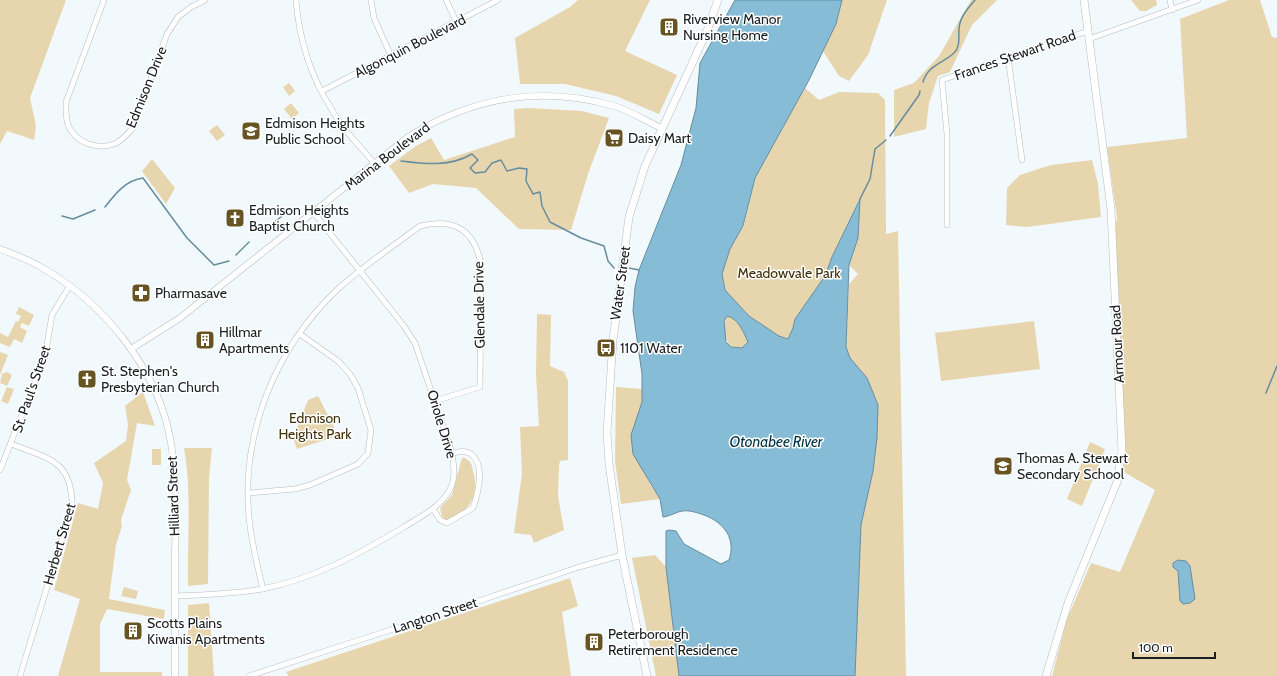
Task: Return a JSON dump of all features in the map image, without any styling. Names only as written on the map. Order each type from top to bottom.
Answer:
[{"type":"main road","name":"Water Street","points":[[647,676],[622,555],[609,464],[606,432],[613,340],[629,217],[645,166],[661,128],[707,31],[718,0]]},
{"type":"main road","name":"Armour Road","points":[[1046,676],[1068,604],[1117,482],[1122,451],[1111,209],[1084,0]]},
{"type":"street","name":"Edmison Drive","points":[[104,0],[66,102],[65,115],[69,129],[79,139],[90,145],[102,146],[113,144],[123,139],[133,128],[167,34],[178,17],[191,7],[205,0]]},
{"type":"street","points":[[296,0],[297,17],[308,60],[322,91],[332,111],[374,163]]},
{"type":"street","points":[[371,0],[374,18],[391,56]]},
{"type":"street","points":[[446,0],[456,21]]},
{"type":"street","name":"Algonquin Boulevard","points":[[322,91],[498,0]]},
{"type":"street","points":[[1170,0],[1172,10]]},
{"type":"street","name":"Frances Stewart Road","points":[[1089,39],[1198,0]]},
{"type":"street","name":"Frances Stewart Road","points":[[947,224],[947,134],[942,80],[1088,31]]},
{"type":"street","points":[[1008,57],[1022,160]]},
{"type":"street","name":"Marina Boulevard","points":[[131,349],[180,318],[408,137],[453,112],[477,104],[525,96],[572,96],[616,107],[661,128]]},
{"type":"street","name":"Oriole Drive","points":[[174,596],[263,589],[336,566],[380,542],[433,509],[449,490],[454,468],[452,453],[415,343],[404,326],[313,212]]},
{"type":"street","name":"Glendale Drive","points":[[360,271],[420,226],[436,222],[453,224],[471,237],[478,249],[481,264],[480,387],[435,401]]},
{"type":"street","name":"Hilliard Street","points":[[0,249],[38,265],[101,312],[131,349],[155,392],[171,442],[176,483],[174,676]]},
{"type":"street","points":[[263,589],[253,544],[249,493],[253,442],[266,395],[283,360],[317,311],[338,289],[360,271]]},
{"type":"street","name":"St. Paul's Street","points":[[0,470],[45,356],[52,315],[69,287]]},
{"type":"street","points":[[249,493],[295,490],[358,464],[368,453],[371,430],[358,388],[350,374],[338,361],[300,334]]},
{"type":"street","name":"Herbert Street","points":[[11,444],[57,464],[67,475],[72,489],[72,505],[20,676]]},
{"type":"street","points":[[433,509],[440,520],[447,523],[473,508],[480,481],[478,465],[471,454],[464,452],[452,453]]},
{"type":"street","name":"Langton Street","points":[[249,676],[579,567],[622,555]]},
{"type":"green space","points":[[0,0],[66,0],[30,98],[36,126],[34,140],[7,131],[0,144]]},
{"type":"green space","points":[[578,0],[650,0],[625,51],[677,75],[659,114],[616,96],[565,84],[520,84],[515,38],[570,7]]},
{"type":"green space","points":[[842,0],[887,0],[868,55],[849,81],[839,76],[823,51],[836,24]]},
{"type":"green space","points":[[971,0],[997,0],[972,25],[950,72],[938,76],[929,103],[926,129],[894,137],[894,90],[914,83],[939,56]]},
{"type":"green space","points":[[1131,0],[1156,0],[1157,5],[1146,11],[1140,11]]},
{"type":"green space","points":[[1229,0],[1260,0],[1272,37],[1277,38],[1277,676],[1052,676],[1067,619],[1091,563],[1120,572],[1155,490],[1122,471],[1114,233],[1117,218],[1107,147],[1187,138],[1180,19]]},
{"type":"green space","points":[[289,83],[295,91],[289,96],[283,87]]},
{"type":"green space","name":"Meadowvale Park","points":[[805,88],[819,100],[839,92],[878,93],[885,100],[886,234],[898,231],[906,676],[855,676],[861,525],[873,471],[877,438],[878,405],[867,378],[850,358],[846,347],[849,284],[858,274],[849,265],[858,238],[859,200],[832,257],[825,276],[795,319],[788,339],[779,336],[749,316],[725,290],[722,274],[730,249],[744,226],[755,178]]},
{"type":"green space","points":[[291,103],[299,113],[292,119],[284,109]]},
{"type":"green space","points":[[529,108],[582,111],[609,118],[588,174],[571,230],[519,229],[476,188],[433,184],[409,193],[389,166],[416,146],[431,138],[444,160],[515,137],[514,109]]},
{"type":"green space","points":[[217,125],[225,135],[217,141],[209,131]]},
{"type":"green space","points":[[152,159],[175,188],[166,204],[142,171]]},
{"type":"green space","points":[[1092,160],[1098,184],[1101,217],[1027,227],[1006,225],[1007,188],[1020,175],[1051,165]]},
{"type":"green space","points":[[19,307],[34,315],[29,326],[22,323],[20,327],[27,331],[22,343],[14,339],[10,347],[0,343],[0,333],[8,337],[16,321],[18,322],[21,316],[16,314]]},
{"type":"green space","points":[[537,314],[551,315],[550,366],[564,372],[568,381],[568,460],[560,461],[559,466],[558,496],[564,530],[534,543],[531,535],[514,533],[522,473],[520,427],[539,426],[536,375]]},
{"type":"green space","points":[[727,316],[731,317],[737,322],[745,334],[748,342],[742,348],[732,347],[727,341],[724,323]]},
{"type":"green space","points":[[1034,321],[1040,369],[941,381],[935,333]]},
{"type":"green space","points":[[0,352],[8,355],[0,375]]},
{"type":"green space","points":[[7,372],[12,375],[7,386],[0,383],[2,374]]},
{"type":"green space","points":[[7,387],[14,389],[8,404],[1,401]]},
{"type":"green space","points":[[616,387],[642,389],[642,402],[631,435],[650,484],[660,499],[621,504],[615,461]]},
{"type":"green space","points":[[143,392],[155,426],[137,423],[127,480],[131,490],[121,520],[122,526],[116,545],[109,599],[165,610],[164,619],[107,609],[100,624],[100,672],[162,672],[162,676],[58,676],[80,599],[54,590],[78,503],[98,509],[103,483],[94,463],[126,441],[128,425],[125,406]]},
{"type":"green space","name":"Edmison Heights Park","points":[[318,396],[334,427],[334,437],[297,449],[293,438],[308,400]]},
{"type":"green space","points":[[1090,442],[1105,449],[1082,506],[1067,499]]},
{"type":"green space","points":[[184,448],[212,448],[209,478],[208,584],[188,586],[189,499]]},
{"type":"green space","points":[[152,449],[161,449],[161,465],[152,465]]},
{"type":"green space","points":[[462,458],[467,459],[472,465],[475,479],[474,495],[467,508],[454,517],[445,520],[442,517],[440,508],[452,495]]},
{"type":"green space","points":[[655,555],[666,567],[679,676],[656,676],[632,558]]},
{"type":"green space","points":[[570,578],[578,606],[562,612],[571,676],[289,676],[286,672]]},
{"type":"green space","points":[[124,587],[138,591],[136,599],[121,596]]},
{"type":"green space","points":[[209,603],[214,676],[188,676],[188,605]]},
{"type":"water","name":"Otonabee River","points":[[735,0],[842,0],[836,24],[809,80],[755,178],[743,226],[730,249],[722,274],[725,290],[749,316],[779,336],[788,339],[795,319],[825,276],[832,257],[860,199],[858,238],[849,265],[846,347],[850,358],[867,378],[878,405],[877,438],[873,471],[861,525],[855,676],[679,676],[666,567],[666,531],[676,531],[684,544],[721,564],[729,560],[731,545],[730,539],[723,527],[718,522],[704,515],[686,511],[663,517],[660,499],[633,454],[631,435],[642,402],[642,374],[633,311],[635,287],[639,270],[681,165],[696,108],[700,63]],"holes":[[[727,316],[731,317],[740,326],[748,342],[742,348],[731,347],[726,342],[724,321]]]},
{"type":"water","points":[[1178,560],[1186,561],[1190,566],[1195,599],[1190,603],[1183,604],[1180,601],[1178,571],[1173,567],[1173,563]]},
{"type":"waterway","points":[[923,82],[928,72],[954,53],[958,47],[959,27],[962,17],[975,0]]},
{"type":"waterway","points":[[890,136],[919,95],[920,91]]},
{"type":"waterway","points":[[860,199],[870,179],[875,149],[886,140]]},
{"type":"waterway","points":[[401,161],[437,164],[455,161],[472,154],[478,160],[470,168],[475,173],[485,172],[492,163],[501,160],[507,171],[519,168],[527,169],[526,181],[533,194],[540,192],[542,206],[550,222],[581,238],[604,246],[608,261],[614,268]]},
{"type":"waterway","points":[[105,207],[121,188],[137,179],[143,178],[187,238],[214,265],[229,261]]},
{"type":"waterway","points":[[62,216],[73,219],[95,210]]},
{"type":"waterway","points":[[264,230],[286,213]]},
{"type":"waterway","points":[[236,255],[249,242]]},
{"type":"waterway","points":[[629,268],[639,270]]},
{"type":"waterway","points":[[1266,393],[1277,366]]},
{"type":"place","name":"Riverview Manor Nursing Home","points":[[669,27]]},
{"type":"place","name":"Edmison Heights Public School","points":[[251,131]]},
{"type":"place","name":"Daisy Mart","points":[[614,138]]},
{"type":"place","name":"Edmison Heights Baptist Church","points":[[235,218]]},
{"type":"place","name":"Pharmasave","points":[[141,293]]},
{"type":"place","name":"Hillmar Apartments","points":[[205,340]]},
{"type":"place","name":"1101 Water","points":[[606,348]]},
{"type":"place","name":"St. Stephen's Presbyterian Church","points":[[87,379]]},
{"type":"place","name":"Thomas A. Stewart Secondary School","points":[[1003,466]]},
{"type":"place","name":"Scotts Plains Kiwanis Apartments","points":[[133,631]]},
{"type":"place","name":"Peterborough Retirement Residence","points":[[594,642]]}]
